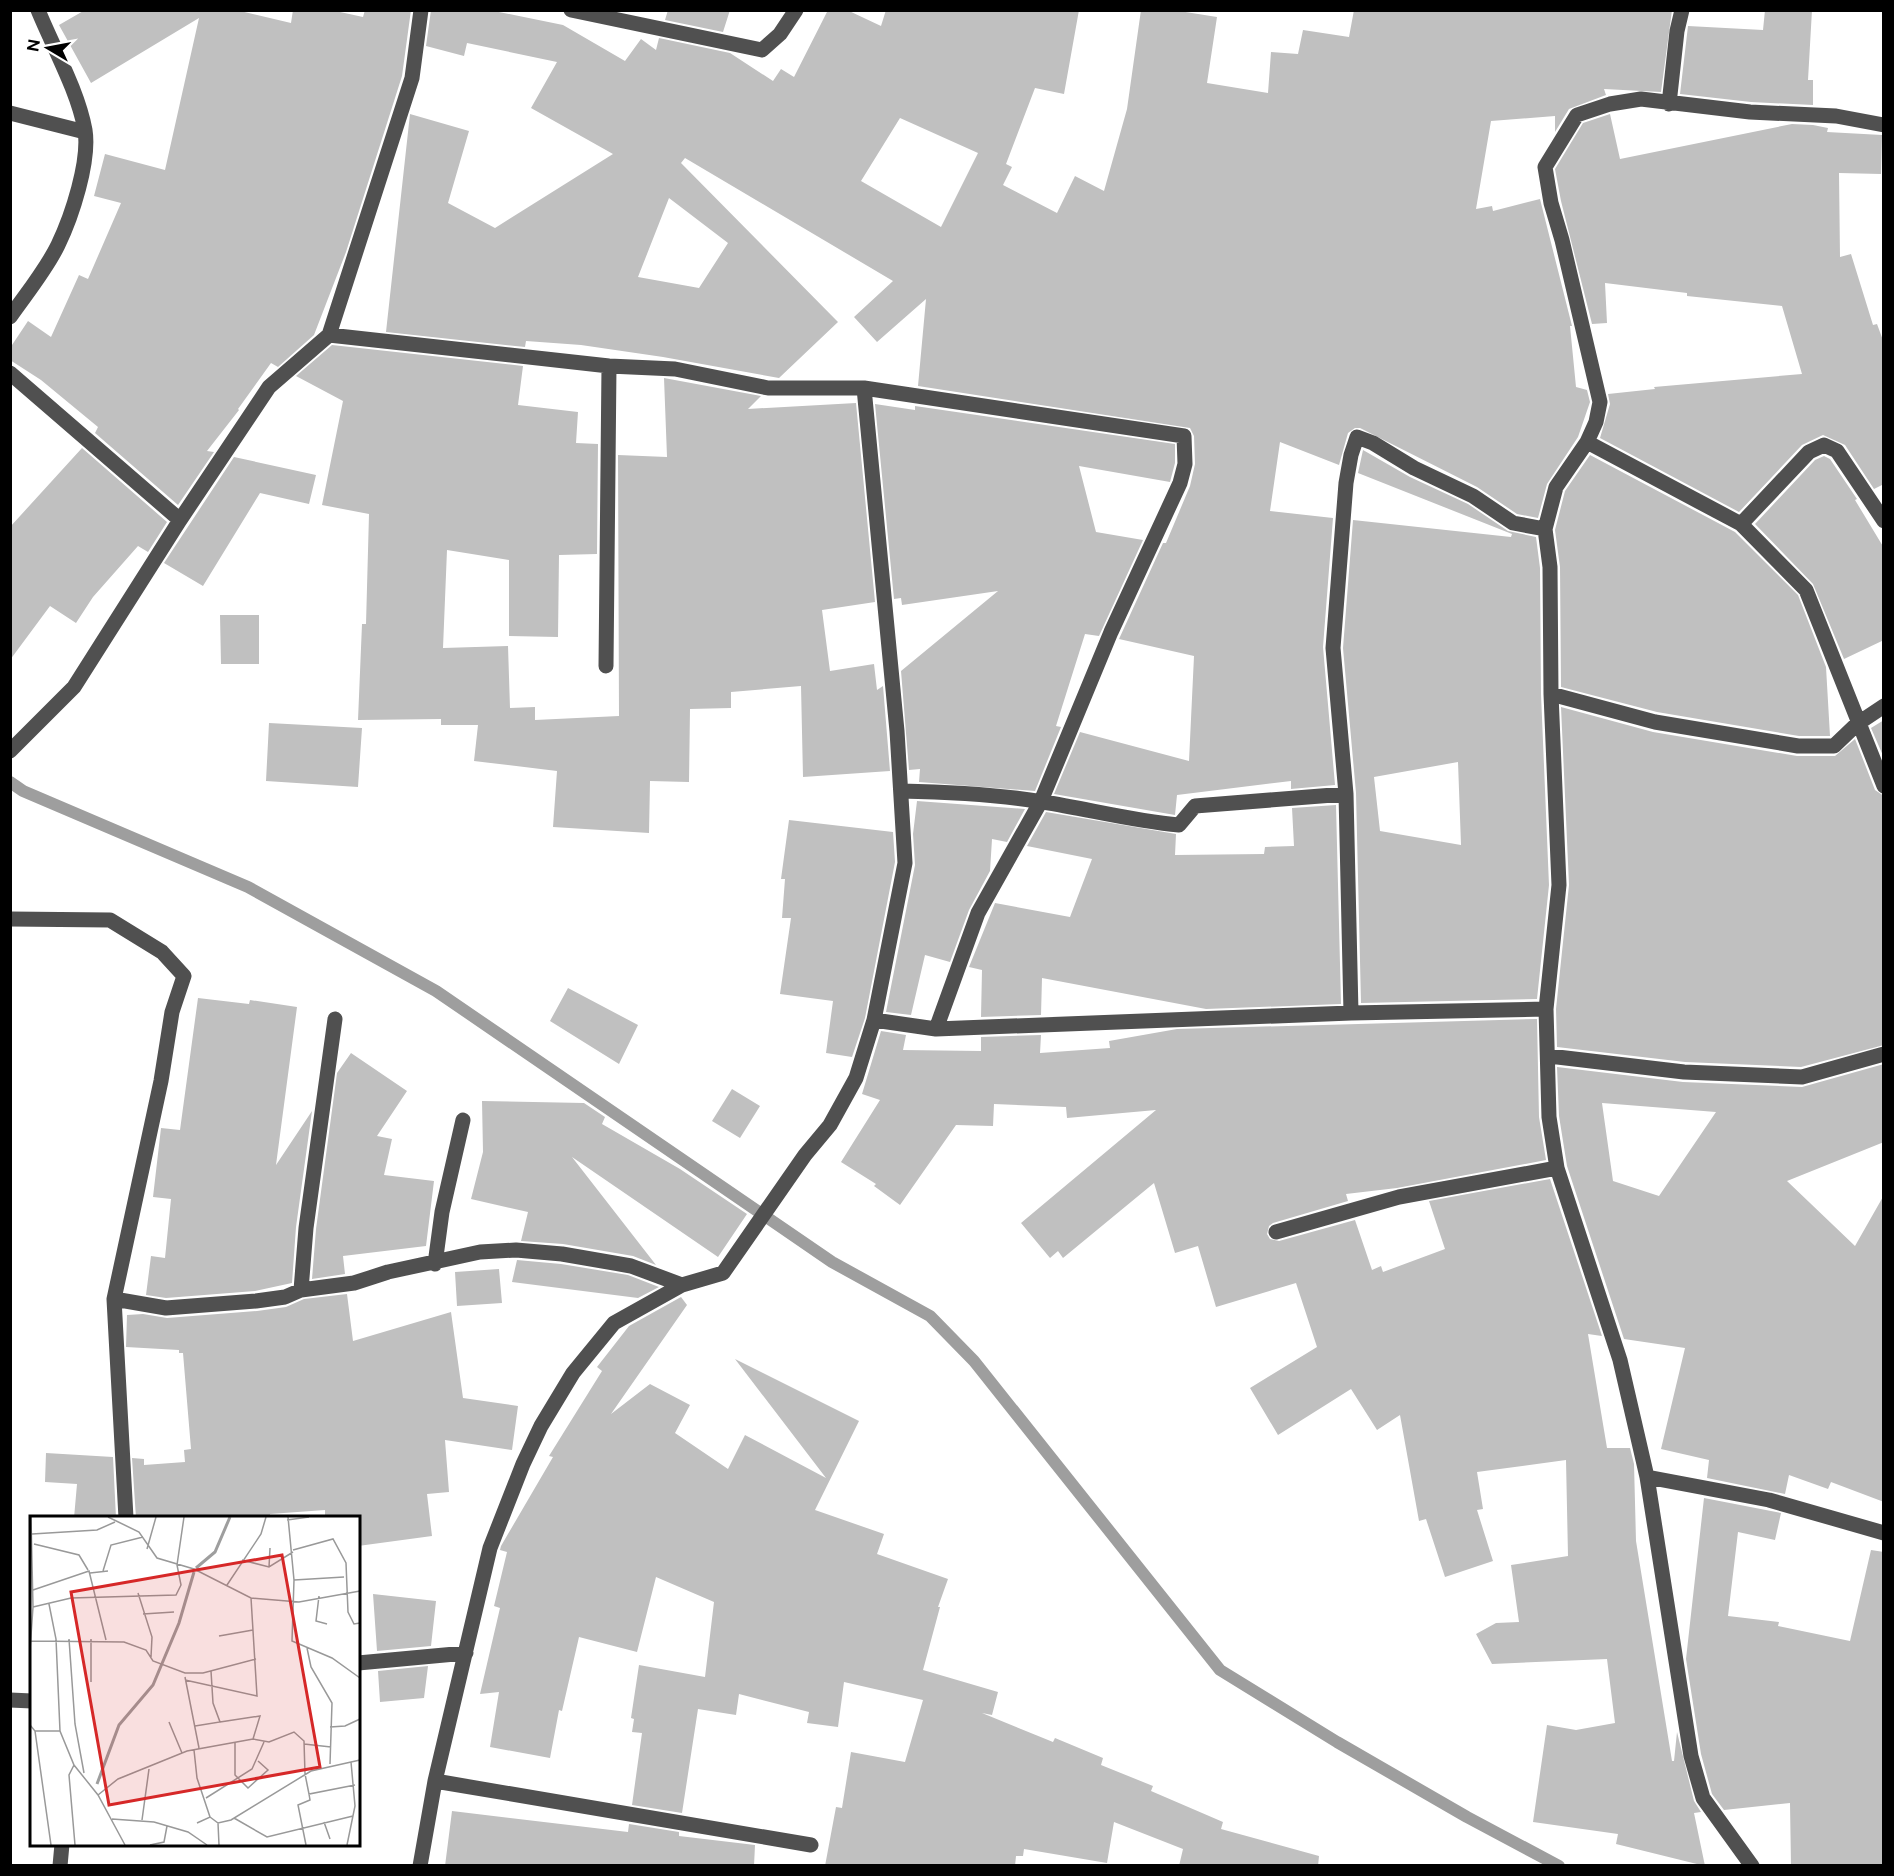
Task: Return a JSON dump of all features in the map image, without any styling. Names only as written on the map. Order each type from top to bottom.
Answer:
[{"type":"street","points":[[10,317],[58,245],[73,203],[84,160],[85,132],[80,112],[38,10]]},
{"type":"street","points":[[10,751],[74,687],[180,520],[270,387],[329,335],[412,78],[421,10]]},
{"type":"street","points":[[571,10],[762,50],[780,34],[796,10]]},
{"type":"street","points":[[1669,104],[1677,31],[1682,10]]},
{"type":"street","points":[[1752,1866],[1703,1798],[1691,1756],[1647,1477],[1620,1360],[1557,1168],[1550,1117],[1546,1009],[1559,885],[1551,694],[1550,567],[1545,529],[1556,487],[1587,442],[1596,422],[1599,402],[1562,240],[1551,203],[1545,167],[1577,115],[1610,104],[1641,99],[1669,104],[1836,116],[1884,125]]},
{"type":"street","points":[[10,113],[85,132]]},
{"type":"street","points":[[329,335],[609,366],[675,369],[768,388],[864,388],[1184,436],[1185,464],[1180,483],[1111,632],[1041,801],[978,913],[936,1029]]},
{"type":"street","points":[[606,666],[609,366]]},
{"type":"street","points":[[10,374],[180,520]]},
{"type":"street","points":[[420,1866],[435,1781],[490,1548],[523,1464],[541,1426],[573,1373],[614,1323],[682,1285],[723,1273],[805,1155],[830,1125],[856,1078],[874,1020],[905,863],[901,791],[864,388]]},
{"type":"street","points":[[1351,1013],[1346,794],[1333,648],[1346,483],[1351,455],[1358,438],[1373,443],[1414,468],[1473,496],[1513,523],[1545,529]]},
{"type":"street","points":[[1587,442],[1741,524],[1806,590],[1857,724],[1884,786]]},
{"type":"street","points":[[1741,524],[1809,452],[1824,445],[1837,451],[1884,521]]},
{"type":"street","points":[[1551,694],[1655,722],[1798,746],[1834,746],[1857,724],[1884,706]]},
{"type":"street","points":[[901,791],[960,792],[1041,801],[1151,822],[1179,825],[1195,806],[1346,794]]},
{"type":"street","points":[[10,920],[110,920],[162,952],[184,976],[172,1012],[156,1103],[132,1206],[114,1299],[126,1516]]},
{"type":"street","points":[[874,1020],[936,1029],[1351,1013],[1546,1009]]},
{"type":"street","points":[[301,1290],[306,1228],[335,1019]]},
{"type":"street","points":[[1549,1056],[1684,1072],[1802,1077],[1884,1054]]},
{"type":"street","points":[[435,1264],[442,1212],[463,1120]]},
{"type":"street","points":[[1276,1232],[1399,1197],[1557,1168]]},
{"type":"street","points":[[114,1299],[166,1308],[208,1306],[285,1297],[301,1290],[354,1283],[388,1272],[497,1250],[562,1254],[631,1266],[682,1285]]},
{"type":"street","points":[[1647,1477],[1769,1500],[1884,1533]]},
{"type":"street","points":[[360,1663],[466,1653]]},
{"type":"street","points":[[10,1700],[30,1701]]},
{"type":"street","points":[[435,1781],[811,1845]]},
{"type":"street","points":[[60,1866],[62,1846]]},
{"type":"building","points":[[85,10],[236,10],[291,23],[293,10],[331,10],[363,17],[365,10],[411,10],[402,76],[346,252],[314,335],[278,367],[271,363],[207,451],[214,452],[178,505],[95,433],[98,427],[41,380],[10,360],[10,348],[28,321],[51,337],[79,275],[88,279],[121,203],[94,196],[105,154],[165,170],[199,18],[91,83],[59,25]]},
{"type":"building","points":[[431,10],[489,10],[563,25],[625,61],[641,39],[656,50],[659,38],[730,53],[773,81],[781,69],[794,77],[828,10],[847,10],[881,26],[886,10],[1079,10],[1064,94],[1035,88],[1006,164],[1012,167],[1003,185],[1057,213],[1075,176],[1104,191],[1127,109],[1141,10],[1173,10],[1217,17],[1207,83],[1268,93],[1271,52],[1298,54],[1303,30],[1349,37],[1354,10],[1672,10],[1661,92],[1604,89],[1606,95],[1569,109],[1555,132],[1555,116],[1491,121],[1476,209],[1492,206],[1493,211],[1540,199],[1572,326],[1570,326],[1576,387],[1587,390],[1590,402],[1578,437],[1547,484],[1538,518],[1517,514],[1477,487],[1360,428],[1355,428],[1348,433],[1339,465],[1280,442],[1270,511],[1333,518],[1323,647],[1335,785],[1291,789],[1291,781],[1177,795],[1175,815],[1054,794],[1080,732],[1189,761],[1194,656],[1119,639],[1163,543],[1166,543],[1190,486],[1195,464],[1194,436],[1190,428],[918,386],[926,299],[877,342],[854,317],[893,281],[685,158],[681,163],[838,322],[779,378],[581,345],[526,341],[525,347],[386,332],[410,114],[469,131],[448,203],[495,228],[613,154],[531,108],[557,62],[467,43],[464,56],[426,46]],"holes":[[[900,118],[978,153],[941,227],[861,181]],[[669,198],[728,243],[699,288],[638,277]]]},
{"type":"building","points":[[668,10],[730,10],[723,32],[665,20]]},
{"type":"building","points":[[1765,10],[1812,10],[1808,80],[1813,80],[1813,105],[1751,102],[1680,94],[1688,26],[1763,30]]},
{"type":"building","points":[[1610,114],[1620,159],[1792,124],[1828,128],[1827,132],[1882,135],[1881,174],[1839,173],[1840,257],[1851,254],[1873,325],[1877,324],[1884,343],[1884,484],[1874,489],[1845,445],[1823,435],[1802,445],[1739,512],[1600,438],[1610,404],[1608,394],[1655,389],[1654,387],[1802,374],[1782,306],[1687,296],[1687,293],[1605,283],[1607,323],[1592,324],[1555,169],[1583,123]]},
{"type":"building","points":[[332,345],[523,366],[518,405],[578,412],[576,443],[598,444],[597,554],[559,555],[558,637],[509,636],[509,560],[447,550],[443,648],[508,646],[510,708],[535,707],[535,720],[619,716],[618,455],[667,457],[664,378],[761,396],[748,409],[856,403],[875,602],[822,610],[830,671],[874,664],[877,690],[883,686],[890,771],[803,777],[801,686],[731,692],[731,708],[690,709],[689,782],[650,781],[649,833],[553,827],[557,771],[474,761],[478,725],[441,725],[441,719],[358,720],[362,624],[366,624],[369,514],[322,505],[343,401],[296,376]]},
{"type":"building","points":[[875,404],[915,410],[915,406],[1175,444],[1175,463],[1170,482],[1079,466],[1096,532],[1143,540],[1099,636],[1085,634],[1056,726],[1061,727],[1035,791],[919,782],[920,769],[909,770],[901,671],[998,591],[902,605],[901,598],[894,599]]},
{"type":"building","points":[[82,448],[167,522],[148,552],[138,546],[93,597],[76,623],[50,606],[10,660],[10,527]]},
{"type":"building","points":[[1363,450],[1410,477],[1468,504],[1508,531],[1536,537],[1540,568],[1541,694],[1549,885],[1537,999],[1361,1003],[1356,793],[1343,648],[1353,520],[1511,537],[1512,534],[1358,473]],"holes":[[[1458,762],[1461,845],[1380,831],[1374,777]]]},
{"type":"building","points":[[1590,455],[1735,532],[1798,595],[1826,667],[1830,736],[1799,736],[1657,712],[1561,687],[1560,567],[1555,530],[1565,491]]},
{"type":"building","points":[[1824,456],[1830,459],[1857,499],[1855,500],[1884,548],[1884,640],[1844,659],[1813,584],[1755,524],[1815,460]]},
{"type":"building","points":[[234,457],[316,475],[309,504],[260,493],[203,586],[164,563]]},
{"type":"building","points":[[220,615],[259,615],[259,664],[221,664]]},
{"type":"building","points":[[1561,707],[1653,732],[1797,756],[1835,756],[1855,739],[1875,790],[1884,796],[1884,1045],[1801,1067],[1685,1062],[1557,1047],[1556,1009],[1569,885]]},
{"type":"building","points":[[1884,720],[1884,758],[1871,728]]},
{"type":"building","points":[[269,723],[362,728],[358,787],[266,781]]},
{"type":"building","points":[[917,801],[1025,809],[1007,842],[992,839],[990,871],[969,910],[950,962],[925,955],[911,1015],[886,1012],[915,865],[913,834]]},
{"type":"building","points":[[1336,805],[1341,1004],[1206,1009],[1042,978],[1041,1015],[981,1017],[982,970],[969,967],[995,903],[1070,917],[1092,859],[1027,846],[1046,812],[1176,834],[1175,855],[1264,854],[1265,847],[1294,846],[1292,808]]},
{"type":"building","points":[[789,820],[893,832],[895,862],[865,1018],[852,1057],[826,1053],[833,1001],[780,994],[791,918],[782,918],[785,879],[781,879]]},
{"type":"building","points":[[568,988],[638,1025],[619,1064],[550,1021]]},
{"type":"building","points":[[198,998],[249,1004],[250,1000],[297,1007],[276,1165],[312,1111],[296,1227],[292,1283],[255,1291],[166,1298],[146,1295],[151,1256],[165,1258],[171,1199],[153,1197],[161,1128],[180,1130]]},
{"type":"building","points":[[1537,1019],[1539,1117],[1546,1160],[1397,1188],[1346,1194],[1348,1201],[1273,1223],[1269,1226],[1267,1234],[1270,1239],[1279,1241],[1355,1220],[1372,1270],[1381,1266],[1383,1272],[1445,1249],[1429,1201],[1550,1179],[1602,1336],[1588,1334],[1607,1448],[1630,1448],[1634,1464],[1636,1541],[1672,1761],[1674,1761],[1677,1732],[1694,1801],[1701,1812],[1694,1813],[1705,1866],[1616,1844],[1618,1834],[1533,1822],[1547,1725],[1576,1730],[1615,1723],[1607,1659],[1492,1664],[1476,1634],[1496,1623],[1519,1622],[1511,1565],[1568,1556],[1566,1460],[1477,1472],[1483,1509],[1477,1510],[1493,1561],[1445,1577],[1426,1519],[1419,1521],[1400,1415],[1377,1430],[1351,1389],[1278,1435],[1250,1388],[1317,1347],[1296,1283],[1216,1307],[1198,1246],[1175,1253],[1154,1183],[1063,1258],[1058,1251],[1050,1258],[1021,1223],[1156,1110],[1067,1118],[1066,1107],[994,1104],[993,1126],[956,1125],[900,1205],[874,1186],[876,1184],[841,1162],[880,1100],[862,1094],[881,1031],[906,1035],[903,1050],[981,1051],[981,1037],[1041,1035],[1040,1053],[1110,1048],[1109,1041],[1177,1029]]},
{"type":"building","points":[[351,1053],[407,1091],[377,1136],[392,1139],[384,1175],[434,1181],[426,1246],[343,1256],[345,1274],[312,1279],[316,1229],[337,1073]]},
{"type":"building","points":[[1884,1064],[1884,1142],[1787,1181],[1855,1246],[1884,1195],[1884,1502],[1831,1482],[1828,1489],[1789,1475],[1785,1494],[1707,1478],[1709,1460],[1661,1449],[1685,1348],[1624,1339],[1567,1166],[1559,1116],[1557,1067],[1683,1082],[1802,1087]],"holes":[[[1602,1103],[1716,1112],[1659,1196],[1613,1181]]]},
{"type":"building","points":[[732,1089],[760,1106],[740,1138],[712,1121]]},
{"type":"building","points":[[482,1101],[584,1103],[605,1117],[602,1124],[680,1169],[747,1214],[718,1257],[572,1157],[656,1265],[633,1256],[563,1244],[521,1241],[528,1212],[471,1199],[483,1152]]},
{"type":"building","points":[[517,1260],[561,1264],[628,1275],[659,1287],[638,1298],[512,1282]]},
{"type":"building","points":[[499,1269],[502,1303],[457,1306],[455,1272]]},
{"type":"building","points":[[347,1294],[353,1341],[451,1312],[463,1398],[518,1406],[512,1450],[445,1440],[449,1492],[427,1494],[432,1536],[360,1546],[360,1516],[325,1516],[325,1510],[270,1514],[270,1516],[136,1516],[132,1458],[144,1459],[144,1465],[185,1462],[184,1450],[191,1449],[183,1353],[179,1353],[179,1350],[126,1347],[127,1315],[143,1314],[167,1318],[257,1311],[286,1307],[304,1299]]},
{"type":"building","points":[[681,1297],[687,1305],[611,1414],[650,1384],[690,1405],[675,1433],[728,1469],[745,1435],[826,1478],[735,1359],[859,1421],[815,1510],[884,1534],[877,1554],[948,1579],[938,1607],[940,1607],[923,1670],[998,1692],[992,1715],[982,1713],[1053,1742],[1055,1738],[1103,1758],[1101,1765],[1153,1786],[1151,1791],[1223,1822],[1221,1829],[1319,1856],[1318,1866],[1179,1866],[1183,1849],[1114,1822],[1107,1863],[1024,1849],[1023,1856],[1016,1856],[1015,1866],[825,1866],[836,1807],[842,1808],[851,1752],[905,1762],[923,1700],[844,1682],[838,1727],[807,1723],[809,1712],[739,1694],[736,1715],[698,1709],[682,1813],[632,1805],[642,1733],[632,1732],[634,1719],[631,1718],[639,1665],[705,1677],[714,1602],[656,1577],[637,1652],[579,1637],[562,1711],[559,1710],[550,1758],[490,1747],[499,1692],[480,1694],[500,1608],[494,1606],[507,1552],[500,1550],[501,1546],[553,1457],[549,1456],[602,1371],[597,1367],[629,1326]]},
{"type":"building","points":[[46,1453],[113,1457],[116,1516],[74,1516],[77,1484],[45,1482]]},
{"type":"building","points":[[1704,1498],[1781,1513],[1775,1540],[1738,1532],[1728,1616],[1779,1622],[1778,1626],[1850,1641],[1871,1550],[1884,1552],[1884,1866],[1791,1866],[1790,1803],[1724,1810],[1712,1794],[1701,1754],[1686,1659]]},
{"type":"building","points":[[373,1594],[436,1601],[431,1646],[377,1651]]},
{"type":"building","points":[[428,1666],[424,1698],[380,1702],[378,1671]]},
{"type":"building","points":[[452,1811],[628,1832],[629,1824],[679,1832],[679,1836],[755,1845],[754,1866],[445,1866]]},
{"type":"waterway","points":[[10,782],[23,791],[248,887],[436,991],[832,1262],[930,1316],[974,1361],[1220,1670],[1337,1742],[1467,1817],[1559,1866]]}]
